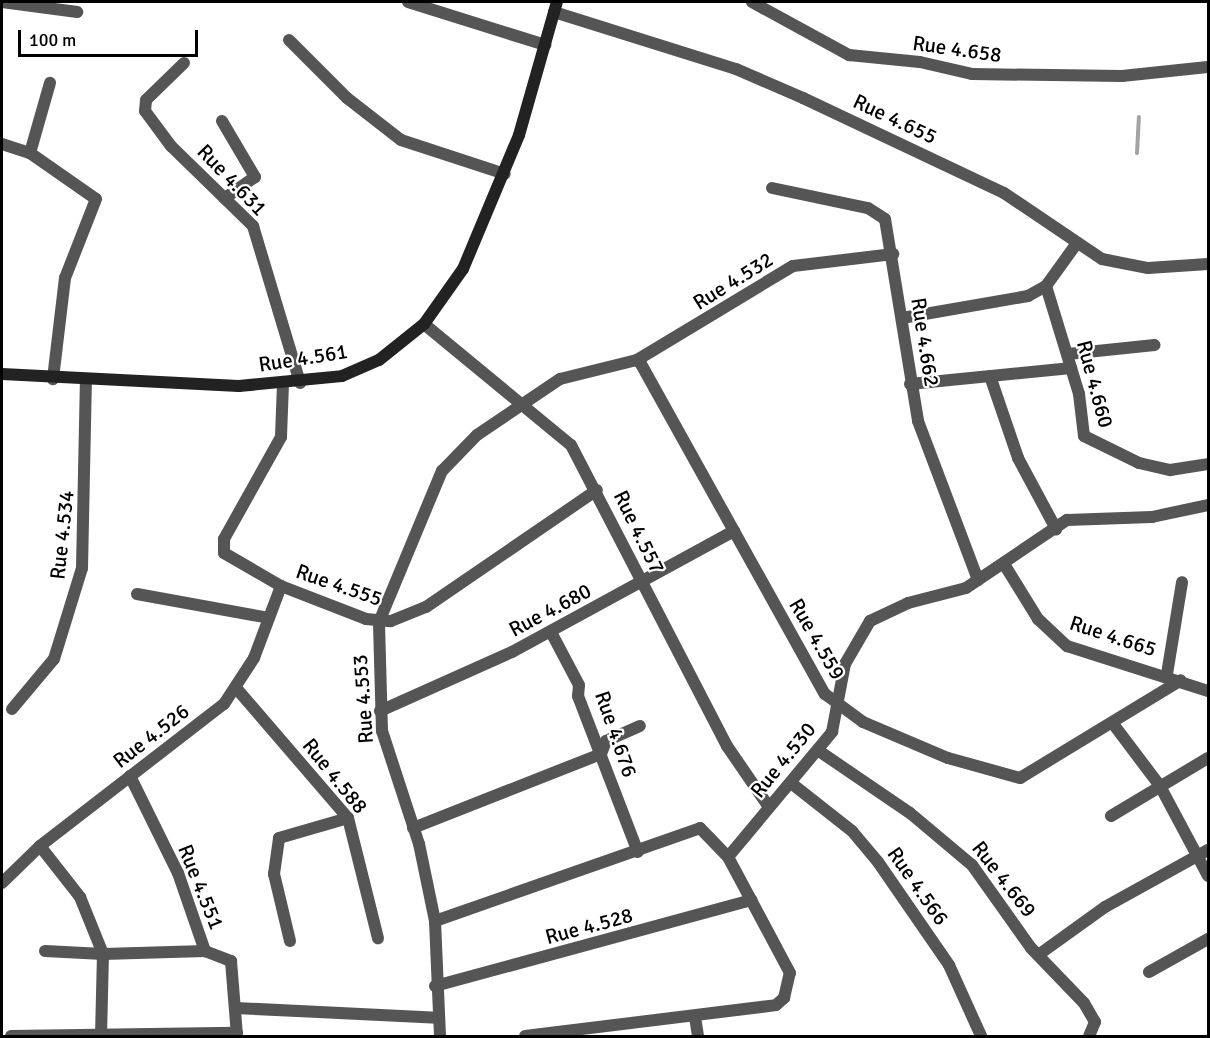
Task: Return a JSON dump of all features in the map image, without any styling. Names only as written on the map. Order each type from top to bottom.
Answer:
[{"type":"main road","name":"Rue 4.561","points":[[2,374],[86,382],[283,384],[361,369],[424,324],[463,269],[505,174],[556,7]]},
{"type":"street","points":[[2,2],[77,12]]},
{"type":"street","points":[[408,2],[545,45]]},
{"type":"street","name":"Rue 4.658","points":[[752,2],[817,42],[858,58],[920,62],[972,74],[1122,76],[1209,67]]},
{"type":"street","name":"Rue 4.655","points":[[556,7],[736,69],[1004,193],[1077,243],[1116,264],[1209,264]]},
{"type":"street","points":[[289,40],[347,98],[401,140],[505,174]]},
{"type":"street","name":"Rue 4.631","points":[[184,63],[146,100],[145,111],[171,146],[225,198],[260,238],[300,382]]},
{"type":"street","points":[[30,153],[50,83]]},
{"type":"street","points":[[222,120],[255,177],[225,198]]},
{"type":"street","points":[[2,144],[30,153],[96,199],[65,278],[53,379]]},
{"type":"street","name":"Rue 4.662","points":[[772,188],[868,207],[885,219],[902,318],[910,384],[942,494],[978,579]]},
{"type":"street","points":[[902,318],[1009,302],[1046,286],[1077,243]]},
{"type":"street","name":"Rue 4.532","points":[[637,360],[793,266],[892,254]]},
{"type":"street","name":"Rue 4.660","points":[[1046,286],[1068,354],[1084,436],[1090,441],[1170,471],[1209,464]]},
{"type":"street","name":"Rue 4.557","points":[[424,324],[522,401],[572,445],[597,490],[641,583],[727,746],[767,804]]},
{"type":"street","points":[[1068,354],[1155,345]]},
{"type":"street","points":[[522,401],[574,373],[637,360]]},
{"type":"street","name":"Rue 4.559","points":[[637,360],[825,694],[840,706],[874,726],[1008,778],[1038,771],[1114,725],[1181,680]]},
{"type":"street","points":[[910,384],[1071,368]]},
{"type":"street","points":[[990,376],[1016,453],[1056,529]]},
{"type":"street","name":"Rue 4.534","points":[[12,709],[54,659],[82,568],[86,382]]},
{"type":"street","name":"Rue 4.555","points":[[283,384],[281,437],[222,547],[229,559],[281,586],[379,622],[426,607],[484,572],[597,490]]},
{"type":"street","name":"Rue 4.553","points":[[441,1036],[437,1018],[435,986],[435,921],[413,828],[386,750],[380,711],[379,622],[442,471],[457,452],[522,401]]},
{"type":"street","name":"Rue 4.530","points":[[728,857],[767,804],[791,783],[819,751],[840,706],[845,664],[870,621],[908,603],[956,593],[1075,518],[1152,517],[1209,505]]},
{"type":"street","name":"Rue 4.680","points":[[380,711],[551,632],[734,531]]},
{"type":"street","name":"Rue 4.665","points":[[1005,564],[1050,635],[1101,658],[1167,674],[1209,691]]},
{"type":"street","points":[[1167,674],[1182,582]]},
{"type":"street","name":"Rue 4.526","points":[[2,884],[40,846],[237,689],[281,586]]},
{"type":"street","points":[[137,594],[269,618]]},
{"type":"street","name":"Rue 4.676","points":[[551,632],[579,685],[578,696],[638,852]]},
{"type":"street","name":"Rue 4.588","points":[[237,689],[348,818],[378,938]]},
{"type":"street","points":[[1114,725],[1160,786],[1209,876]]},
{"type":"street","points":[[413,828],[601,754],[606,741],[640,726]]},
{"type":"street","name":"Rue 4.669","points":[[819,751],[957,849],[1031,948],[1041,953],[1084,1003],[1095,1022],[1089,1036]]},
{"type":"street","points":[[1111,816],[1209,758]]},
{"type":"street","name":"Rue 4.551","points":[[130,776],[177,873],[205,951],[231,961],[237,1035]]},
{"type":"street","name":"Rue 4.566","points":[[791,783],[852,831],[878,862],[949,965],[981,1036]]},
{"type":"street","points":[[290,941],[274,874],[279,838],[348,818]]},
{"type":"street","points":[[435,921],[702,828],[728,857],[752,900],[791,985],[776,1005],[695,1017],[525,1036]]},
{"type":"street","points":[[40,846],[80,897],[103,954],[100,1035]]},
{"type":"street","points":[[1041,953],[1105,908],[1209,850]]},
{"type":"street","name":"Rue 4.528","points":[[435,986],[752,900]]},
{"type":"street","points":[[1149,972],[1209,939]]},
{"type":"street","points":[[45,951],[103,954],[205,951]]},
{"type":"street","points":[[236,1008],[437,1018]]},
{"type":"street","points":[[695,1017],[698,1036]]},
{"type":"street","points":[[11,1036],[237,1035]]},
{"type":"waterway","points":[[1137,153],[1139,117]]}]
